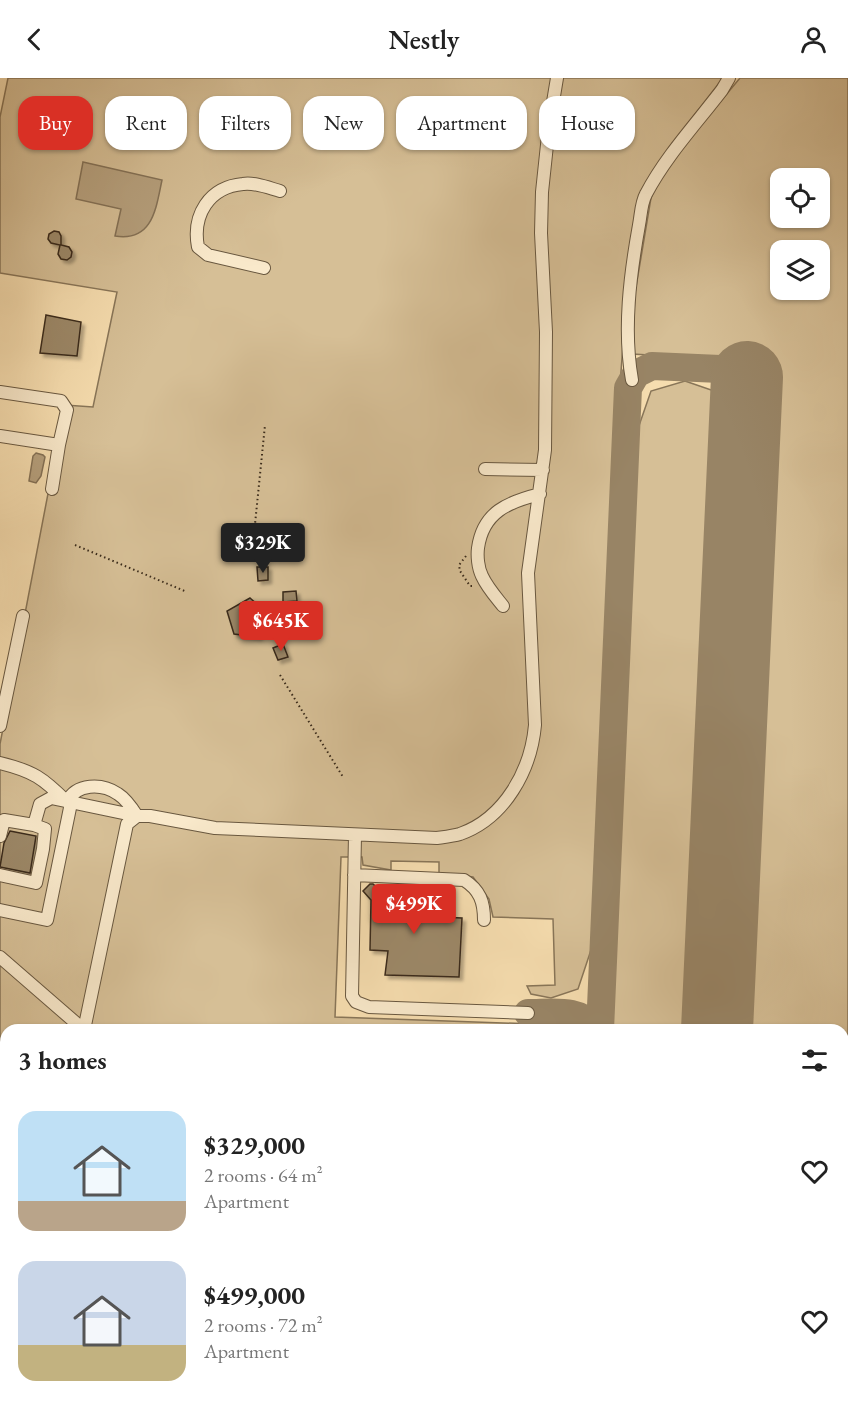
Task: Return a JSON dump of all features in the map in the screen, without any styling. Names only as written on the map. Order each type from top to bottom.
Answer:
[{"type":"lane","points":[[34,825],[40,804],[51,798],[137,816],[150,816],[215,828],[437,838],[460,834],[483,821],[501,806],[516,787],[533,745],[535,725],[528,573],[545,450],[546,332],[541,233],[542,192],[557,78]]},
{"type":"lane","points":[[632,380],[627,353],[630,301],[634,253],[644,196],[665,163],[729,78]]},
{"type":"lane","points":[[264,268],[208,255],[198,248],[200,218],[205,202],[230,186],[245,183],[280,191]]},
{"type":"lane","points":[[0,392],[61,401],[67,410],[52,489]]},
{"type":"lane","points":[[0,436],[59,445]]},
{"type":"lane","points":[[485,469],[543,470]]},
{"type":"lane","points":[[503,606],[480,573],[477,553],[480,535],[488,520],[505,506],[540,494]]},
{"type":"lane","points":[[0,726],[22,616]]},
{"type":"lane","points":[[0,763],[25,769],[48,783],[69,802]]},
{"type":"lane","points":[[0,910],[47,920],[70,795],[89,786],[100,787],[118,793],[137,816]]},
{"type":"lane","points":[[85,1024],[127,824],[137,816]]},
{"type":"lane","points":[[0,836],[4,820],[45,829],[44,849],[36,883],[0,875]]},
{"type":"lane","points":[[355,835],[352,996],[356,1002],[369,1007],[528,1013]]},
{"type":"lane","points":[[354,875],[464,880],[472,885],[483,900],[484,920]]},
{"type":"lane","points":[[0,957],[77,1024]]},
{"type":"path","points":[[252,554],[265,425]]},
{"type":"path","points":[[75,546],[187,592]]},
{"type":"path","points":[[280,675],[343,777]]},
{"type":"shaded area","points":[[8,78],[723,78],[692,118],[639,196],[629,262],[615,454],[594,941],[578,989],[551,998],[531,994],[527,986],[555,985],[553,919],[493,917],[489,899],[473,877],[439,873],[439,862],[391,861],[391,870],[363,865],[362,857],[341,857],[335,1017],[534,1024],[0,1024],[0,744],[65,405],[93,407],[117,292],[0,273],[0,117]]},
{"type":"shaded area","points":[[740,78],[848,78],[848,1024],[742,1024],[771,362],[632,354],[635,293],[651,198],[660,174]]},
{"type":"shaded area","points":[[83,162],[162,180],[155,212],[145,228],[138,234],[115,236],[121,209],[76,199]]},
{"type":"shaded area","points":[[685,381],[720,393],[693,1024],[609,1024],[634,440],[651,391]]},
{"type":"shaded area","points":[[36,453],[45,457],[41,476],[36,483],[29,481],[33,456]]},
{"type":"building","points":[[54,231],[59,232],[61,236],[61,245],[69,247],[72,252],[71,257],[67,260],[61,259],[58,254],[60,245],[51,243],[48,239],[49,234]]},
{"type":"building","points":[[46,315],[81,322],[77,356],[40,353]]},
{"type":"building","points":[[257,567],[268,567],[268,580],[258,581]]},
{"type":"building","points":[[296,591],[297,601],[283,602],[283,592]]},
{"type":"building","points":[[250,598],[268,614],[258,637],[234,634],[227,611]]},
{"type":"building","points":[[299,611],[303,621],[290,626],[287,616]]},
{"type":"building","points":[[283,644],[288,657],[278,660],[273,648]]},
{"type":"building","points":[[10,831],[36,836],[30,873],[0,867],[4,843]]},
{"type":"building","points":[[370,884],[384,894],[440,897],[440,917],[462,918],[459,977],[385,975],[388,951],[370,950],[371,900],[363,891]]},
{"type":"taxiway","points":[[600,1024],[628,388],[636,374],[652,366],[720,369],[747,377]]},
{"type":"taxiway","points":[[528,1013],[565,1013],[582,1018],[591,1024]]},
{"type":"runway","points":[[717,1024],[747,377]]}]
